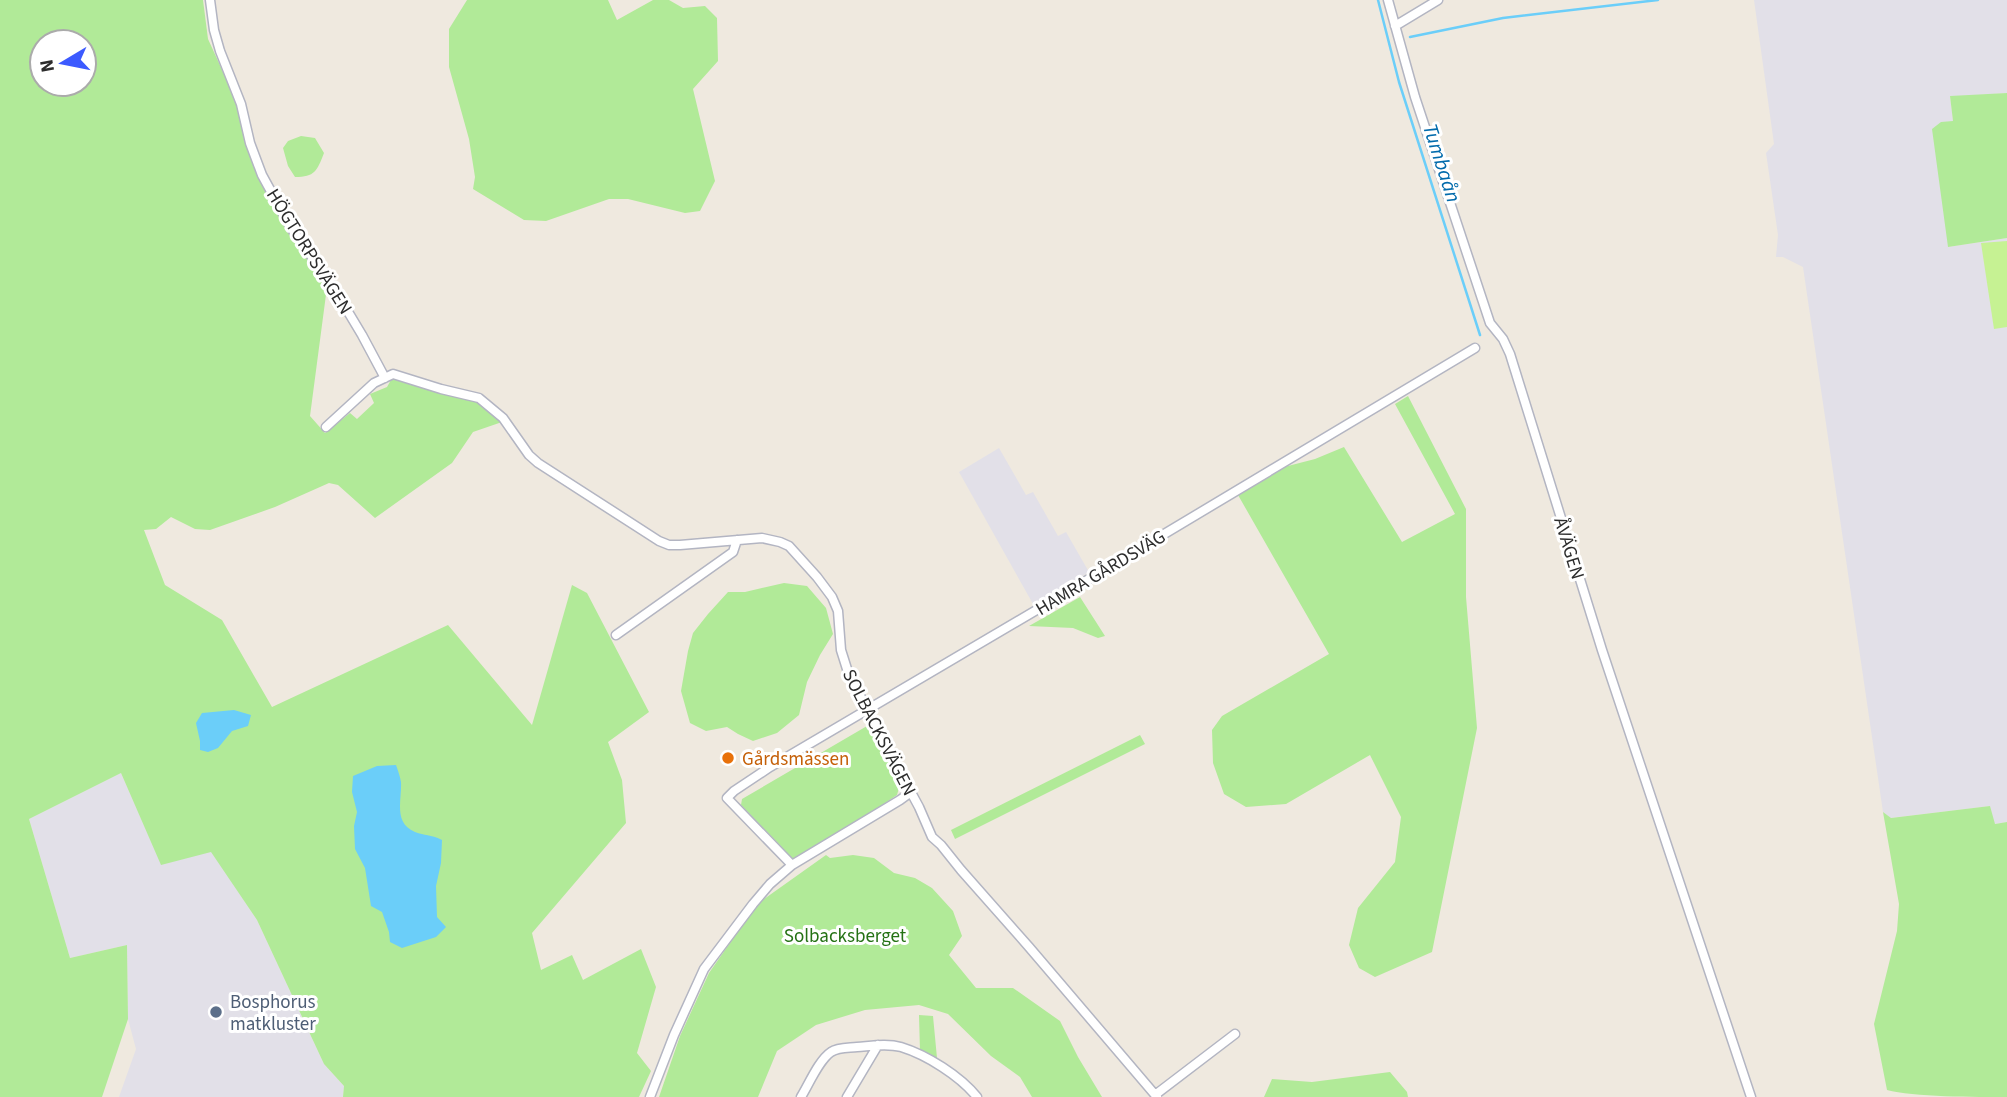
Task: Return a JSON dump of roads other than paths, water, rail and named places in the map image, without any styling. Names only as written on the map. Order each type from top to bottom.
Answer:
[{"type":"street","name":"HÖGTORPSVÄGEN","points":[[210,0],[220,51],[241,104],[250,143],[262,175],[291,228],[332,285],[385,378]]},
{"type":"street","name":"ÅVÄGEN","points":[[1388,0],[1415,97],[1490,323],[1503,339],[1510,354],[1602,650],[1751,1097]]},
{"type":"street","points":[[1395,26],[1438,0]]},
{"type":"street","name":"HAMRA GÅRDSVÄG","points":[[792,865],[727,798],[734,791],[770,767],[1475,348]]},
{"type":"street","name":"SOLBACKSVÄGEN","points":[[385,378],[393,374],[479,398],[503,418],[538,463],[659,541],[680,545],[762,538],[789,546],[828,592],[838,611],[844,660],[932,837],[942,845],[1156,1096],[1235,1034]]},
{"type":"street","points":[[326,427],[373,383],[385,378]]},
{"type":"street","points":[[616,635],[733,552],[737,540]]},
{"type":"street","points":[[650,1097],[704,969],[770,884],[792,865],[911,792]]},
{"type":"street","points":[[847,1097],[878,1045]]},
{"type":"street","points":[[801,1097],[832,1051],[878,1045],[901,1047],[934,1063],[959,1079],[977,1097]]},
{"type":"water","points":[[234,710],[251,715],[248,726],[232,731],[218,748],[208,752],[200,750],[196,723],[202,713]]},
{"type":"water","points":[[396,765],[401,782],[400,810],[404,823],[415,832],[442,840],[436,886],[437,917],[446,927],[436,937],[402,948],[390,942],[382,912],[371,906],[365,868],[355,849],[354,826],[357,812],[352,792],[353,776],[377,766]]},
{"type":"waterway","name":"Tumbaån","points":[[1378,0],[1399,82],[1480,335]]},
{"type":"waterway","points":[[1410,37],[1503,18],[1658,0]]},
{"type":"place","name":"Gårdsmässen","points":[[728,758]]},
{"type":"place","name":"Bosphorus matkluster","points":[[216,1012]]},
{"type":"park label","name":"Solbacksberget","points":[[845,935]]}]
